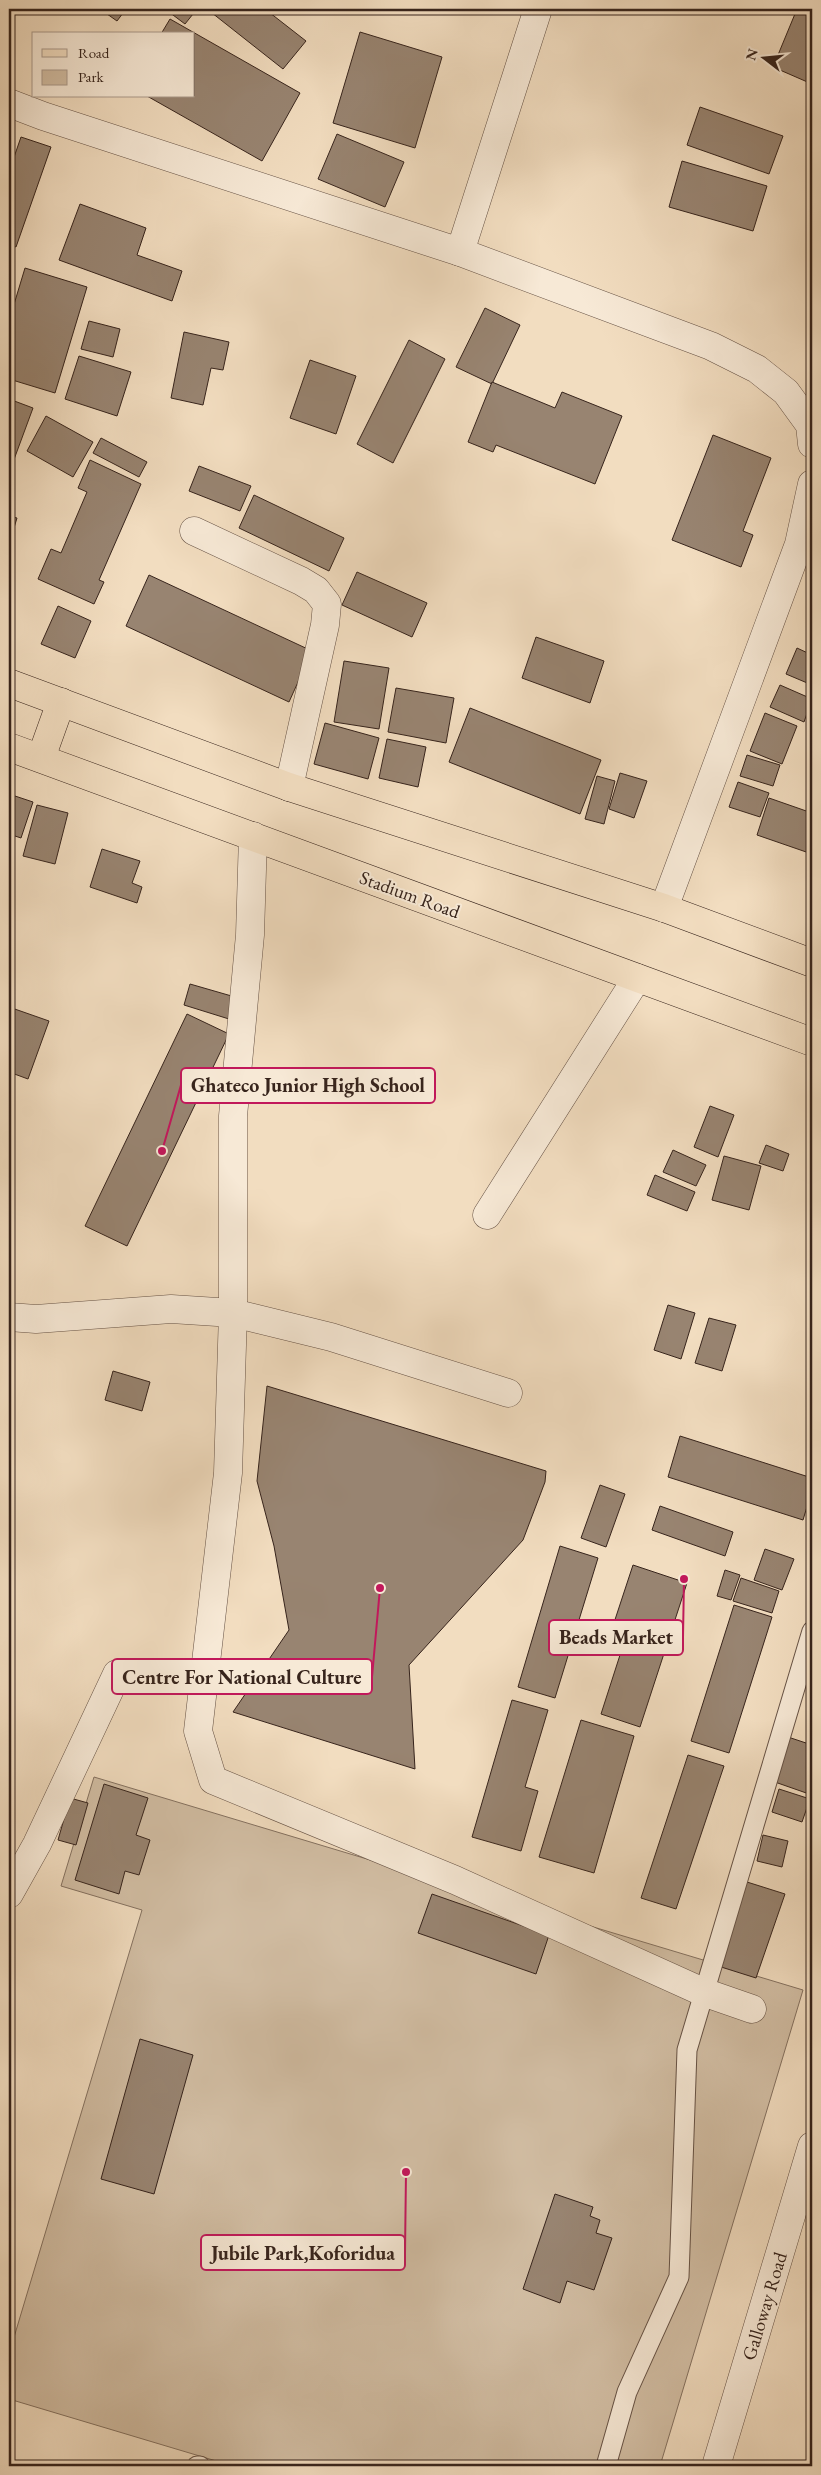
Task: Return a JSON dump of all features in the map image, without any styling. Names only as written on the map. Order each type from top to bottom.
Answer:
[{"type":"main road","points":[[9,683],[289,787],[664,908],[812,963]]},
{"type":"main road","points":[[41,758],[61,702]]},
{"type":"main road","name":"Stadium Road","points":[[9,747],[812,1042]]},
{"type":"street","points":[[460,252],[538,9]]},
{"type":"street","points":[[9,103],[42,116],[460,252],[711,346],[757,369],[786,392],[810,425],[812,444]]},
{"type":"street","points":[[664,908],[799,544],[812,484]]},
{"type":"street","points":[[194,531],[308,585],[316,590],[327,604],[325,625],[289,787]]},
{"type":"street","points":[[253,836],[250,935],[233,1116],[233,1314],[228,1473],[198,1731],[213,1780],[455,1880],[704,1992],[752,2009]]},
{"type":"street","points":[[487,1215],[637,978]]},
{"type":"street","points":[[9,1317],[36,1320],[172,1309],[233,1314],[331,1336],[508,1393]]},
{"type":"street","points":[[9,1894],[37,1844],[117,1674]]},
{"type":"street","name":"Galloway Road","points":[[716,2466],[812,2146]]},
{"type":"lane","points":[[606,2466],[627,2392],[679,2276],[687,2050],[812,1631]]},
{"type":"green space","points":[[94,1777],[803,1990],[660,2466],[233,2466],[9,2399],[9,2354],[142,1910],[61,1886]]},
{"type":"building","points":[[100,9],[126,9],[117,21]]},
{"type":"building","points":[[165,9],[197,9],[185,24]]},
{"type":"building","points":[[207,9],[265,9],[306,41],[283,69]]},
{"type":"building","points":[[414,9],[434,9],[432,14]]},
{"type":"building","points":[[797,9],[812,11],[812,84],[773,67]]},
{"type":"building","points":[[170,19],[193,32],[162,32]]},
{"type":"building","points":[[360,32],[442,57],[415,148],[333,123]]},
{"type":"building","points":[[195,33],[300,93],[262,161],[151,98],[195,98]]},
{"type":"building","points":[[700,107],[783,136],[769,174],[687,145]]},
{"type":"building","points":[[337,134],[404,162],[385,207],[318,179]]},
{"type":"building","points":[[21,137],[51,147],[16,247],[9,244],[9,162],[12,163]]},
{"type":"building","points":[[682,161],[767,186],[753,231],[669,207]]},
{"type":"building","points":[[80,204],[146,228],[137,255],[182,271],[172,301],[59,260]]},
{"type":"building","points":[[25,268],[87,287],[55,393],[9,379],[9,321]]},
{"type":"building","points":[[485,308],[520,325],[492,384],[456,367]]},
{"type":"building","points":[[89,321],[120,329],[113,357],[81,349]]},
{"type":"building","points":[[184,332],[229,342],[223,370],[211,368],[203,405],[171,398]]},
{"type":"building","points":[[409,340],[445,359],[393,463],[357,444]]},
{"type":"building","points":[[79,356],[131,372],[117,416],[65,399]]},
{"type":"building","points":[[310,360],[356,376],[336,434],[290,418]]},
{"type":"building","points":[[492,382],[555,408],[562,392],[622,416],[595,484],[496,445],[493,452],[468,442]]},
{"type":"building","points":[[9,399],[33,408],[9,473]]},
{"type":"building","points":[[46,416],[93,442],[73,477],[27,451]]},
{"type":"building","points":[[713,435],[771,458],[743,531],[753,535],[741,567],[672,540]]},
{"type":"building","points":[[101,438],[147,462],[139,477],[93,453]]},
{"type":"building","points":[[90,460],[141,484],[99,580],[104,582],[94,604],[38,579],[51,549],[61,553],[87,492],[78,488]]},
{"type":"building","points":[[199,466],[251,486],[240,511],[189,491]]},
{"type":"building","points":[[254,495],[344,538],[329,571],[239,528]]},
{"type":"building","points":[[9,516],[17,518],[9,544]]},
{"type":"building","points":[[357,572],[427,603],[412,637],[342,605]]},
{"type":"building","points":[[149,575],[312,651],[289,702],[126,626]]},
{"type":"building","points":[[58,606],[91,621],[75,658],[41,644]]},
{"type":"building","points":[[536,637],[604,661],[590,703],[522,678]]},
{"type":"building","points":[[797,648],[812,655],[812,685],[786,674]]},
{"type":"building","points":[[344,661],[389,668],[379,729],[334,722]]},
{"type":"building","points":[[780,685],[812,699],[804,722],[770,707]]},
{"type":"building","points":[[396,688],[454,698],[446,743],[388,732]]},
{"type":"building","points":[[470,708],[601,760],[580,814],[449,762]]},
{"type":"building","points":[[765,713],[797,726],[782,764],[750,751]]},
{"type":"building","points":[[325,723],[379,738],[368,779],[314,764]]},
{"type":"building","points":[[387,739],[426,747],[418,787],[379,778]]},
{"type":"building","points":[[747,755],[780,765],[773,786],[740,776]]},
{"type":"building","points":[[620,773],[647,781],[634,818],[609,809]]},
{"type":"building","points":[[597,776],[615,781],[604,824],[585,819]]},
{"type":"building","points":[[738,782],[769,793],[760,817],[729,807]]},
{"type":"building","points":[[9,794],[33,802],[21,838],[9,834]]},
{"type":"building","points":[[769,798],[812,813],[812,854],[757,835]]},
{"type":"building","points":[[37,805],[68,813],[55,864],[23,856]]},
{"type":"building","points":[[102,849],[140,861],[132,883],[142,887],[137,903],[90,887]]},
{"type":"building","points":[[190,984],[235,997],[229,1019],[184,1005]]},
{"type":"building","points":[[9,1007],[49,1021],[28,1079],[9,1072]]},
{"type":"building","points":[[187,1014],[229,1034],[127,1246],[85,1226]]},
{"type":"building","points":[[710,1106],[734,1115],[718,1157],[694,1147]]},
{"type":"building","points":[[766,1145],[789,1154],[783,1171],[759,1163]]},
{"type":"building","points":[[673,1150],[706,1165],[696,1186],[663,1172]]},
{"type":"building","points":[[724,1156],[761,1166],[749,1210],[712,1200]]},
{"type":"building","points":[[655,1175],[695,1192],[687,1211],[647,1195]]},
{"type":"building","points":[[668,1305],[695,1313],[681,1359],[654,1350]]},
{"type":"building","points":[[709,1318],[736,1325],[722,1371],[695,1363]]},
{"type":"building","points":[[113,1371],[150,1382],[142,1411],[105,1400]]},
{"type":"building","points":[[267,1386],[546,1471],[545,1482],[523,1540],[409,1665],[415,1769],[233,1712],[289,1630],[274,1546],[257,1481]]},
{"type":"building","points":[[680,1436],[812,1478],[812,1490],[803,1520],[668,1477]]},
{"type":"building","points":[[600,1485],[625,1494],[606,1547],[581,1538]]},
{"type":"building","points":[[660,1506],[733,1532],[725,1556],[652,1530]]},
{"type":"building","points":[[560,1546],[598,1558],[555,1698],[518,1687]]},
{"type":"building","points":[[765,1549],[794,1559],[782,1590],[754,1580]]},
{"type":"building","points":[[633,1565],[687,1583],[640,1727],[601,1714],[620,1655],[605,1650]]},
{"type":"building","points":[[725,1570],[740,1575],[731,1600],[717,1596]]},
{"type":"building","points":[[741,1578],[779,1591],[772,1613],[733,1601]]},
{"type":"building","points":[[734,1605],[772,1617],[729,1753],[691,1741]]},
{"type":"building","points":[[512,1700],[548,1710],[525,1787],[538,1791],[521,1851],[472,1837]]},
{"type":"building","points":[[581,1720],[634,1736],[594,1873],[539,1857]]},
{"type":"building","points":[[788,1737],[812,1745],[812,1795],[772,1781]]},
{"type":"building","points":[[688,1755],[724,1766],[676,1909],[641,1898]]},
{"type":"building","points":[[104,1784],[148,1798],[136,1835],[150,1840],[139,1875],[125,1871],[119,1894],[75,1880]]},
{"type":"building","points":[[779,1789],[810,1799],[802,1822],[772,1812]]},
{"type":"building","points":[[70,1798],[88,1803],[76,1845],[58,1840]]},
{"type":"building","points":[[763,1835],[788,1841],[782,1867],[757,1861]]},
{"type":"building","points":[[747,1882],[785,1894],[756,1978],[718,1966]]},
{"type":"building","points":[[432,1894],[549,1935],[536,1974],[418,1933]]},
{"type":"building","points":[[140,2039],[193,2055],[154,2194],[101,2179]]},
{"type":"building","points":[[555,2194],[593,2207],[590,2216],[600,2220],[596,2233],[612,2238],[594,2290],[567,2281],[560,2303],[523,2289]]},
{"type":"place","name":"Ghateco Junior High School","points":[[162,1151]]},
{"type":"place","name":"Beads Market","points":[[684,1579]]},
{"type":"place","name":"Centre For National Culture","points":[[380,1588]]},
{"type":"place","name":"Jubile Park,Koforidua","points":[[406,2172]]}]
